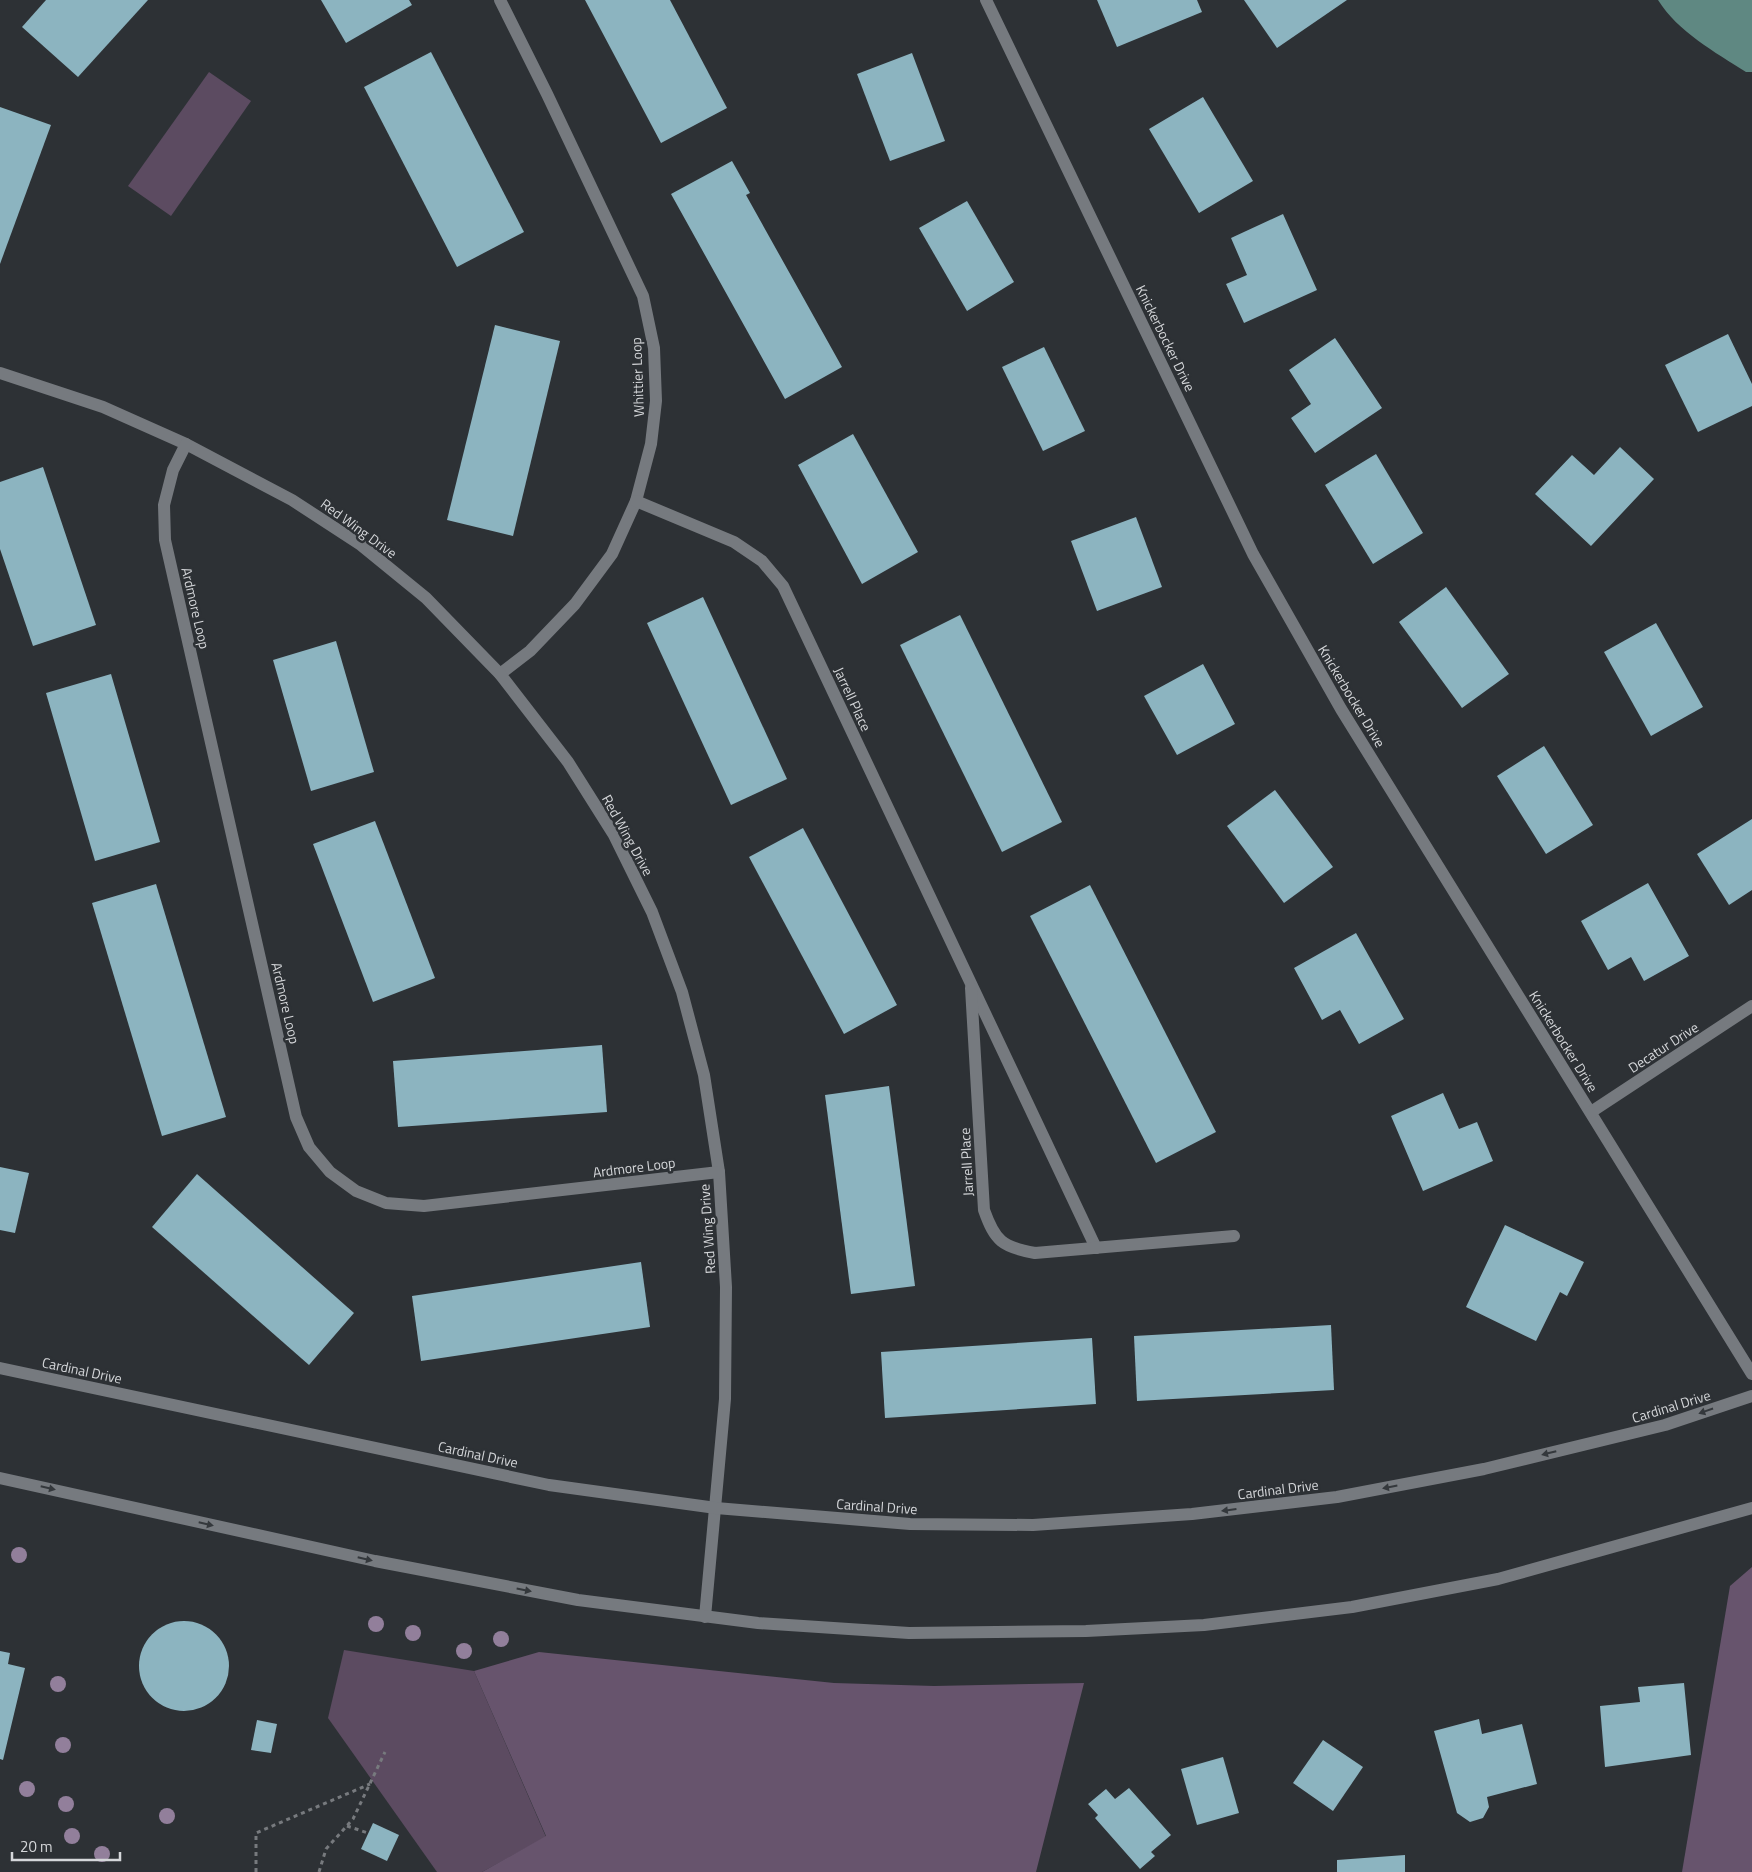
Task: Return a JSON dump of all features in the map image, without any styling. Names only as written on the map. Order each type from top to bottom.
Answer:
[{"type":"street","name":"Whittier Loop","points":[[500,0],[643,296],[654,348],[656,402],[652,444],[636,501],[612,554],[574,604],[530,651],[500,674]]},
{"type":"street","name":"Knickerbocker Drive","points":[[986,0],[1253,554],[1341,709],[1752,1374]]},
{"type":"street","name":"Red Wing Drive","points":[[0,373],[103,407],[186,444],[292,500],[361,545],[426,598],[500,674],[573,770],[614,835],[652,912],[682,992],[704,1075],[719,1172],[726,1287],[725,1399],[705,1617]]},
{"type":"street","name":"Ardmore Loop","points":[[186,444],[173,470],[164,505],[165,540],[296,1117],[309,1147],[330,1172],[356,1191],[386,1203],[424,1206],[719,1172]]},
{"type":"street","name":"Jarrell Place","points":[[636,501],[734,542],[762,561],[783,586],[1096,1248]]},
{"type":"street","name":"Jarrell Place","points":[[970,980],[984,1210],[990,1229],[1001,1241],[1015,1250],[1035,1253],[1234,1236]]},
{"type":"street","name":"Decatur Drive","points":[[1591,1112],[1752,1006]]},
{"type":"street","name":"Cardinal Drive","points":[[0,1368],[548,1484],[716,1508],[910,1524],[1033,1525],[1192,1514],[1337,1497],[1484,1469],[1665,1425],[1752,1396]]},
{"type":"street","points":[[0,1478],[375,1561],[578,1600],[758,1623],[909,1633],[1086,1630],[1204,1625],[1352,1607],[1498,1579],[1752,1508]]},
{"type":"path","points":[[319,1872],[326,1849],[353,1819],[384,1752]]},
{"type":"path","points":[[256,1872],[256,1833],[370,1784]]},
{"type":"path","points":[[347,1826],[368,1833]]},
{"type":"shaded area","points":[[1658,0],[1752,0],[1752,72],[1746,72],[1686,32]]},
{"type":"shaded area","points":[[209,72],[251,101],[171,216],[128,186]]},
{"type":"shaded area","points":[[1752,1567],[1752,1872],[1682,1872],[1730,1586]]},
{"type":"shaded area","points":[[344,1650],[474,1671],[546,1837],[482,1872],[437,1872],[328,1718]]},
{"type":"shaded area","points":[[539,1652],[834,1683],[934,1686],[1084,1683],[1036,1872],[482,1872],[546,1836],[474,1671]]},
{"type":"building","points":[[46,0],[148,0],[78,77],[22,27]]},
{"type":"building","points":[[321,0],[409,0],[412,5],[346,43]]},
{"type":"building","points":[[585,0],[670,0],[727,108],[661,143]]},
{"type":"building","points":[[1097,0],[1197,0],[1202,12],[1117,47]]},
{"type":"building","points":[[1244,0],[1347,0],[1277,48]]},
{"type":"building","points":[[431,52],[524,232],[457,267],[364,87]]},
{"type":"building","points":[[912,53],[945,141],[890,161],[857,74]]},
{"type":"building","points":[[1203,97],[1253,181],[1199,213],[1149,129]]},
{"type":"building","points":[[0,107],[51,125],[0,264]]},
{"type":"building","points":[[732,161],[750,193],[746,195],[842,367],[785,399],[671,194]]},
{"type":"building","points":[[967,201],[1014,282],[967,311],[919,228]]},
{"type":"building","points":[[1283,214],[1317,290],[1244,323],[1226,284],[1247,275],[1231,238]]},
{"type":"building","points":[[495,325],[560,341],[513,536],[447,520]]},
{"type":"building","points":[[1728,334],[1752,384],[1752,406],[1698,432],[1665,365]]},
{"type":"building","points":[[1335,338],[1382,408],[1315,453],[1291,418],[1311,404],[1289,370]]},
{"type":"building","points":[[1044,347],[1085,431],[1043,451],[1002,367]]},
{"type":"building","points":[[853,434],[918,552],[862,584],[798,465]]},
{"type":"building","points":[[1620,447],[1654,479],[1591,546],[1535,494],[1572,455],[1594,475]]},
{"type":"building","points":[[1376,454],[1423,533],[1373,564],[1325,485]]},
{"type":"building","points":[[43,467],[96,625],[33,646],[0,549],[0,482]]},
{"type":"building","points":[[1136,517],[1162,587],[1097,611],[1071,541]]},
{"type":"building","points":[[1446,587],[1509,674],[1462,708],[1399,622]]},
{"type":"building","points":[[703,597],[787,779],[731,805],[647,623]]},
{"type":"building","points":[[960,615],[1062,822],[1002,852],[900,645]]},
{"type":"building","points":[[1656,623],[1703,707],[1651,736],[1604,652]]},
{"type":"building","points":[[336,641],[374,772],[311,791],[273,660]]},
{"type":"building","points":[[1203,664],[1235,724],[1177,755],[1144,696]]},
{"type":"building","points":[[111,674],[160,842],[95,861],[46,693]]},
{"type":"building","points":[[1544,746],[1593,825],[1546,854],[1497,776]]},
{"type":"building","points":[[1275,790],[1333,867],[1284,903],[1227,826]]},
{"type":"building","points":[[1752,819],[1752,890],[1729,905],[1697,854]]},
{"type":"building","points":[[375,821],[435,978],[373,1002],[313,844]]},
{"type":"building","points":[[803,828],[897,1005],[844,1034],[749,857]]},
{"type":"building","points":[[1648,883],[1689,956],[1644,981],[1631,957],[1608,970],[1581,921]]},
{"type":"building","points":[[156,884],[226,1117],[162,1136],[92,903]]},
{"type":"building","points":[[1090,885],[1216,1132],[1156,1163],[1030,916]]},
{"type":"building","points":[[1356,933],[1404,1019],[1359,1044],[1340,1010],[1322,1020],[1294,968]]},
{"type":"building","points":[[602,1045],[607,1112],[398,1127],[393,1061]]},
{"type":"building","points":[[889,1086],[915,1286],[851,1294],[825,1095]]},
{"type":"building","points":[[1443,1093],[1459,1129],[1477,1122],[1493,1161],[1423,1191],[1391,1116]]},
{"type":"building","points":[[0,1167],[29,1173],[15,1233],[0,1230]]},
{"type":"building","points":[[197,1174],[354,1313],[309,1365],[152,1227]]},
{"type":"building","points":[[1505,1225],[1584,1262],[1567,1296],[1560,1292],[1536,1341],[1466,1307]]},
{"type":"building","points":[[641,1262],[650,1327],[421,1361],[412,1296]]},
{"type":"building","points":[[1331,1325],[1334,1390],[1137,1401],[1134,1336]]},
{"type":"building","points":[[1092,1338],[1096,1404],[885,1418],[881,1352]]},
{"type":"building","points":[[184,1621],[201,1624],[216,1634],[226,1649],[229,1666],[226,1683],[216,1698],[201,1708],[184,1711],[167,1708],[152,1698],[142,1683],[139,1666],[142,1649],[152,1634],[167,1624]]},
{"type":"building","points":[[0,1651],[10,1653],[8,1664],[25,1668],[3,1760],[0,1759]]},
{"type":"building","points":[[1684,1683],[1691,1755],[1605,1767],[1600,1706],[1640,1702],[1638,1687]]},
{"type":"building","points":[[1479,1719],[1482,1734],[1522,1724],[1537,1784],[1487,1797],[1489,1807],[1483,1818],[1470,1822],[1457,1813],[1434,1731]]},
{"type":"building","points":[[257,1720],[277,1724],[271,1753],[251,1750]]},
{"type":"building","points":[[1323,1740],[1363,1767],[1333,1811],[1293,1783]]},
{"type":"building","points":[[1223,1757],[1239,1813],[1197,1825],[1181,1769]]},
{"type":"building","points":[[1129,1788],[1171,1835],[1151,1852],[1155,1856],[1140,1869],[1095,1818],[1098,1815],[1088,1804],[1106,1789],[1115,1799]]},
{"type":"building","points":[[373,1823],[399,1835],[387,1861],[361,1849]]},
{"type":"building","points":[[1405,1855],[1405,1872],[1337,1872],[1337,1860]]}]
